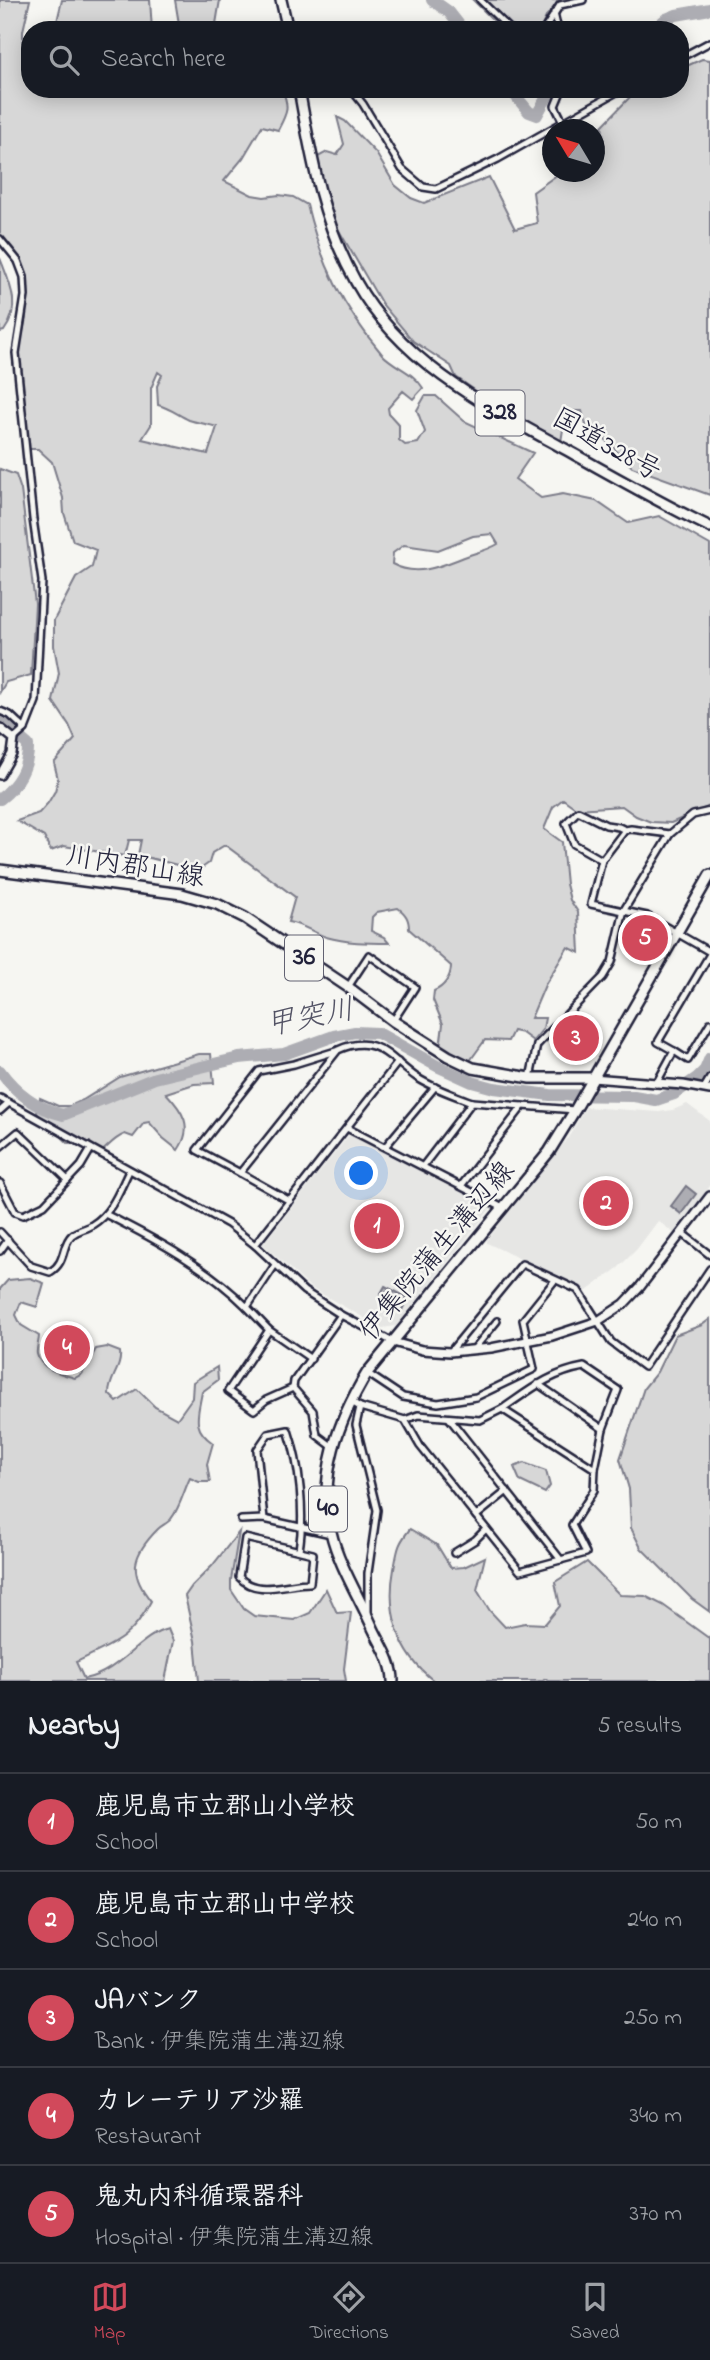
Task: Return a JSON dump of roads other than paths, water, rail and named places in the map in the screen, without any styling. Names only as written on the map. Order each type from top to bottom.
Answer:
[{"type":"main road","points":[[281,0],[286,21]]},
{"type":"main road","name":"国道328号","points":[[301,98],[314,168],[337,245],[357,284],[396,336],[431,368],[484,404],[710,527]]},
{"type":"main road","name":"川内郡山線","points":[[0,870],[182,894],[217,904],[245,918],[348,987],[393,1021],[448,1056],[473,1068],[530,1078],[592,1078]]},
{"type":"main road","name":"伊集院蒲生溝辺線","points":[[395,1679],[386,1653],[331,1534],[327,1495],[338,1427],[367,1373],[549,1152],[710,875]]},
{"type":"street","points":[[480,0],[502,21]]},
{"type":"street","points":[[549,21],[560,5],[583,0]]},
{"type":"street","points":[[554,13],[556,21]]},
{"type":"street","points":[[689,53],[710,42]]},
{"type":"street","points":[[358,98],[402,169],[416,183],[428,188],[436,189],[453,182],[542,133]]},
{"type":"street","points":[[558,98],[555,106],[562,119]]},
{"type":"street","points":[[568,119],[606,98]]},
{"type":"street","points":[[0,239],[18,261],[23,277],[25,296],[16,353],[42,581],[36,701],[24,730],[14,739],[12,754],[0,775]]},
{"type":"street","points":[[0,711],[10,715],[24,730]]},
{"type":"street","points":[[0,728],[14,739]]},
{"type":"street","points":[[602,860],[574,844],[566,823],[578,811],[606,825],[625,830],[670,834]]},
{"type":"street","points":[[530,1078],[537,1045],[603,977],[612,962],[624,910],[670,834],[693,815],[710,811]]},
{"type":"street","points":[[625,830],[602,860],[591,904],[647,916],[710,953],[658,1042],[688,1060],[710,1023]]},
{"type":"street","points":[[348,987],[369,955],[415,987],[393,1021]]},
{"type":"street","points":[[290,1201],[197,1150],[259,1071],[293,1065],[362,1042],[376,1047],[416,1077],[472,1102],[576,1109]]},
{"type":"street","points":[[240,1173],[338,1049]]},
{"type":"street","points":[[656,1084],[674,1051]]},
{"type":"street","points":[[255,1244],[398,1062]]},
{"type":"street","points":[[592,1078],[707,1089],[710,1078]]},
{"type":"street","points":[[385,1146],[435,1087]]},
{"type":"street","points":[[0,1098],[228,1224],[255,1244],[304,1291],[341,1315],[393,1342],[422,1350],[472,1350],[552,1336],[598,1321],[624,1304],[640,1287],[710,1196]]},
{"type":"street","points":[[424,1166],[472,1102]]},
{"type":"street","points":[[0,1111],[9,1103]]},
{"type":"street","points":[[461,1186],[523,1106]]},
{"type":"street","points":[[347,1128],[504,1208]]},
{"type":"street","points":[[0,1147],[18,1132],[68,1180]]},
{"type":"street","points":[[0,1183],[15,1212],[23,1215],[44,1205],[81,1166],[91,1149]]},
{"type":"street","points":[[0,1232],[22,1259],[31,1266],[50,1272],[58,1267],[70,1237],[90,1228],[107,1214],[130,1171]]},
{"type":"street","points":[[107,1214],[165,1245],[220,1282],[269,1331],[311,1359]]},
{"type":"street","points":[[682,1233],[710,1255]]},
{"type":"street","points":[[0,1251],[8,1240]]},
{"type":"street","points":[[450,1352],[522,1264],[578,1290],[611,1342],[644,1367],[710,1269]]},
{"type":"street","points":[[247,1307],[275,1265]]},
{"type":"street","points":[[367,1373],[403,1397],[438,1403],[476,1397],[534,1369],[523,1320],[555,1280]]},
{"type":"street","points":[[269,1331],[228,1391],[254,1410],[293,1388],[295,1381],[341,1315]]},
{"type":"street","points":[[472,1350],[496,1321]]},
{"type":"street","points":[[350,1401],[360,1407],[405,1420],[418,1415],[480,1420],[562,1370],[584,1367],[618,1390],[603,1429],[594,1489],[572,1525],[586,1553],[520,1571],[420,1446],[405,1420]]},
{"type":"street","points":[[538,1384],[603,1429]]},
{"type":"street","points":[[293,1388],[313,1411],[317,1435],[333,1447]]},
{"type":"street","points":[[360,1407],[356,1425],[377,1510],[368,1573],[368,1616]]},
{"type":"street","points":[[502,1409],[595,1469]]},
{"type":"street","points":[[449,1418],[561,1560]]},
{"type":"street","points":[[264,1519],[257,1450],[268,1434],[288,1430],[294,1449],[303,1529],[299,1550]]},
{"type":"street","points":[[476,1516],[507,1491]]},
{"type":"street","points":[[241,1520],[264,1519],[331,1534]]},
{"type":"street","points":[[454,1553],[475,1540],[486,1529]]},
{"type":"street","points":[[244,1538],[299,1550],[313,1554],[310,1583],[291,1583],[263,1590],[244,1583],[239,1577],[244,1538]]},
{"type":"waterway","points":[[432,0],[449,12],[456,21]]},
{"type":"waterway","points":[[664,21],[676,15],[710,9]]},
{"type":"waterway","points":[[517,98],[529,112],[537,115],[546,98]]},
{"type":"waterway","points":[[0,721],[28,745],[21,775],[0,799]]},
{"type":"waterway","name":"甲突川","points":[[0,1071],[28,1099],[63,1115],[155,1078],[239,1058],[284,1054],[334,1036],[355,1032],[378,1033],[472,1082],[494,1088],[550,1095],[634,1096],[656,1100],[674,1094],[697,1078],[705,1070],[710,1058]]},
{"type":"place","name":"鬼丸内科循環器科","points":[[645,938]]},
{"type":"place","name":"JAバンク","points":[[576,1038]]},
{"type":"place","name":"鹿児島市立郡山中学校","points":[[606,1203]]},
{"type":"place","name":"鹿児島市立郡山小学校","points":[[377,1226]]},
{"type":"place","name":"カレーテリア沙羅","points":[[67,1348]]}]
